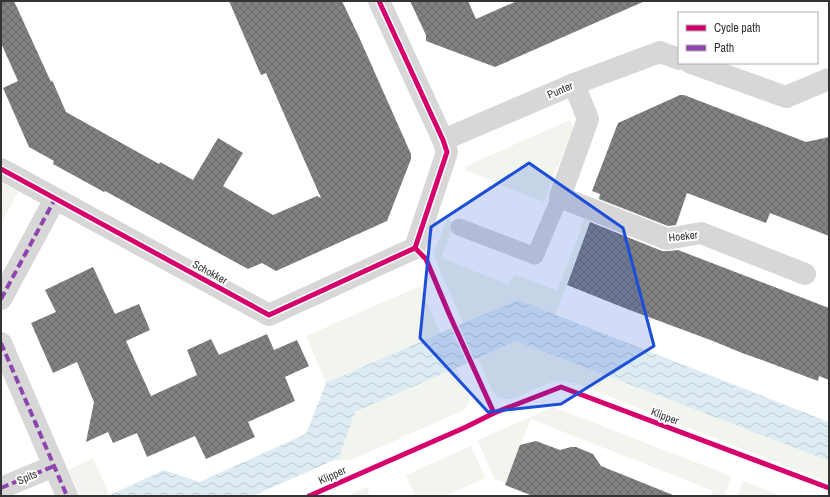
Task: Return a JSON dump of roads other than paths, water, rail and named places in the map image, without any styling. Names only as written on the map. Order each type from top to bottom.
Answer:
[{"type":"street","name":"Schokker","points":[[1,169],[269,315],[415,248],[447,152],[443,140],[379,1]]},
{"type":"street","name":"Punter","points":[[443,140],[574,84],[660,52],[678,59]]},
{"type":"street","points":[[693,64],[786,97],[829,79]]},
{"type":"street","points":[[560,197],[588,119],[574,84]]},
{"type":"street","name":"Hoeker","points":[[560,197],[667,239],[701,233],[806,274]]},
{"type":"street","points":[[1,299],[55,199]]},
{"type":"street","points":[[1,343],[67,496]]},
{"type":"street","name":"Spits","points":[[1,488],[54,466]]},
{"type":"lane","points":[[459,227],[535,256],[560,197]]},
{"type":"water","points":[[518,300],[829,422],[829,461],[516,341],[355,412],[339,458],[253,496],[108,496],[164,470],[199,482],[306,434],[326,383]]}]
